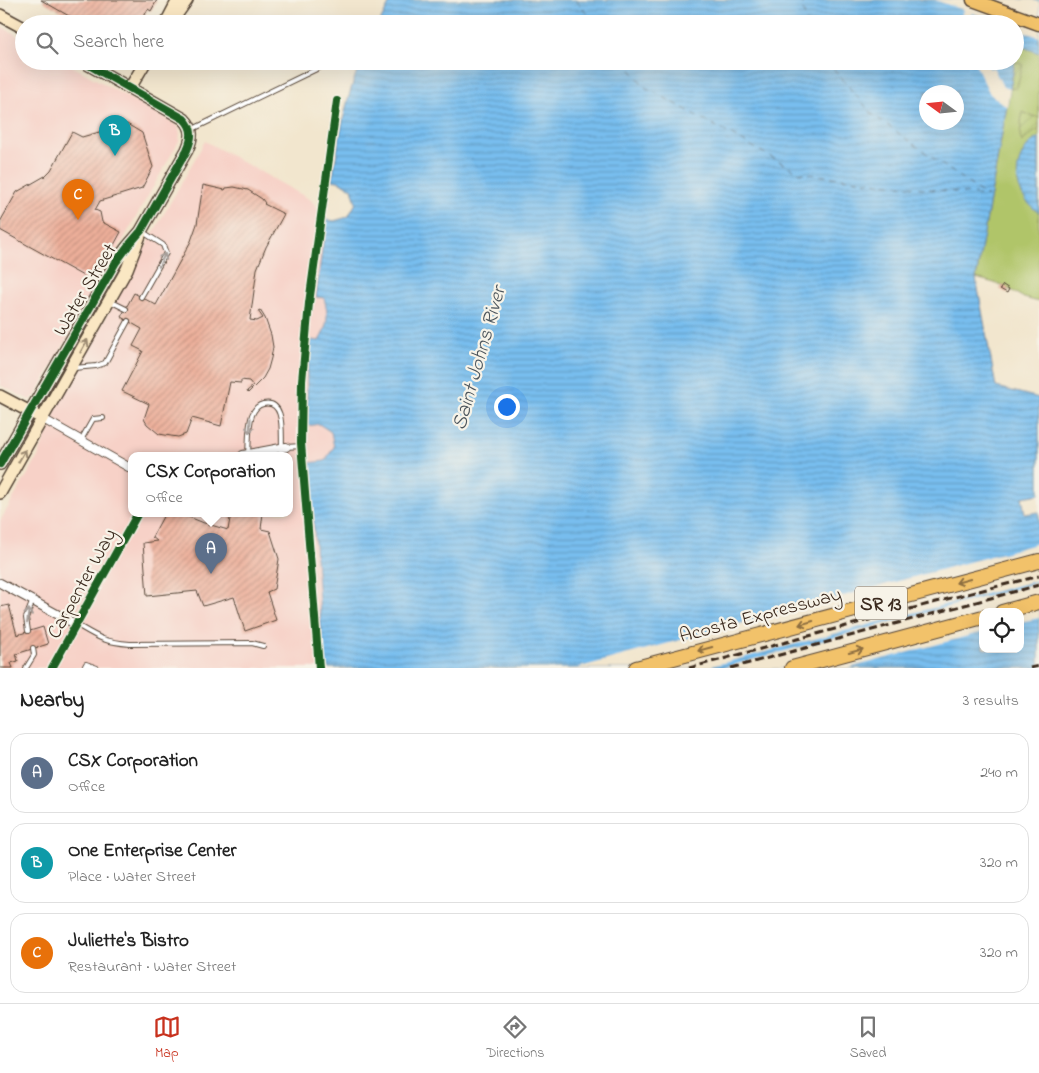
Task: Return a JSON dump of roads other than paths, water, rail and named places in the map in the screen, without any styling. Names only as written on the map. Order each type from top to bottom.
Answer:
[{"type":"highway","name":"Acosta Expressway","points":[[636,668],[1039,560]]},
{"type":"highway","points":[[1016,608],[1039,603]]},
{"type":"highway","name":"SR 13","points":[[792,668],[979,618]]},
{"type":"main road","points":[[973,0],[1014,15]]},
{"type":"main road","points":[[1024,19],[1039,24]]},
{"type":"street","points":[[170,15],[178,0]]},
{"type":"street","points":[[176,15],[187,0]]},
{"type":"street","points":[[0,15],[15,23]]},
{"type":"street","points":[[98,70],[184,119],[191,130]]},
{"type":"street","points":[[130,88],[141,70]]},
{"type":"street","name":"Water Street","points":[[0,493],[110,300],[131,260],[141,231],[189,146],[191,130]]},
{"type":"street","name":"Water Street","points":[[0,464],[122,253],[141,231]]},
{"type":"street","points":[[98,294],[110,300]]},
{"type":"street","points":[[0,396],[128,467]]},
{"type":"street","points":[[260,452],[284,447]]},
{"type":"street","name":"Carpenter Way","points":[[52,668],[136,517]]},
{"type":"street","points":[[0,583],[77,624]]},
{"type":"lane","points":[[191,130],[314,70]]},
{"type":"lane","points":[[141,231],[163,245],[166,254],[141,297]]},
{"type":"lane","points":[[110,300],[126,309]]},
{"type":"lane","points":[[72,368],[96,366],[105,363],[128,320]]},
{"type":"lane","points":[[246,452],[251,417],[259,406],[265,403],[278,408],[281,415],[284,447],[301,446]]},
{"type":"lane","points":[[81,440],[93,419],[103,418]]},
{"type":"lane","points":[[28,632],[26,618],[32,600]]},
{"type":"lane","points":[[77,624],[102,640],[110,642],[130,644],[252,643],[263,646]]},
{"type":"lane","points":[[26,668],[34,655],[34,648]]},
{"type":"lane","points":[[84,668],[86,664],[97,668]]},
{"type":"water","points":[[391,0],[1039,0],[1039,53],[1024,47],[1024,15],[384,15]]},
{"type":"water","name":"Saint Johns River","points":[[357,70],[1013,70],[976,278],[996,387],[1039,398],[1039,494],[1022,497],[1025,514],[1039,512],[1039,668],[324,668],[309,463],[325,461],[334,447],[331,432],[319,424],[307,426],[307,373],[311,340],[319,341],[327,320],[324,298],[316,297],[326,219],[334,221],[348,217],[356,203],[352,188],[332,180],[343,120]]},
{"type":"water","points":[[1039,137],[1039,213],[1023,195],[1018,185],[1017,177],[1023,154],[1032,141]]},
{"type":"railway","points":[[689,668],[1039,576]]},
{"type":"railway","points":[[731,668],[1039,585]]},
{"type":"railway","points":[[1030,668],[1039,666]]},
{"type":"place","name":"One Enterprise Center","points":[[115,156]]},
{"type":"place","name":"Juliette's Bistro","points":[[78,220]]},
{"type":"place","name":"CSX Corporation","points":[[211,574]]}]
